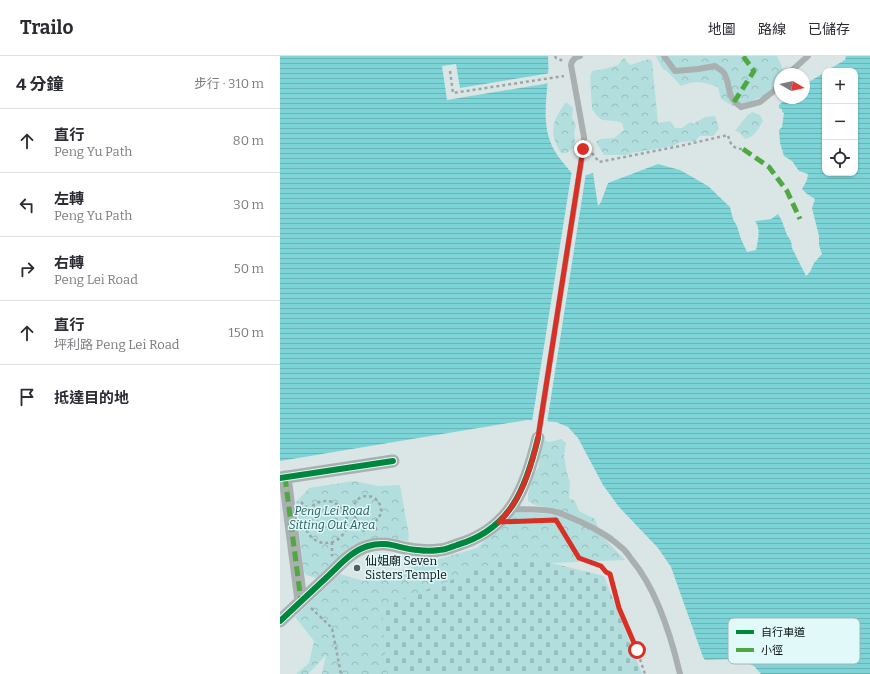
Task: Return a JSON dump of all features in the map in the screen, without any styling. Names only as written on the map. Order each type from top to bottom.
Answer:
[{"type":"street","points":[[280,620],[350,556],[366,546],[379,543],[418,550],[440,550],[470,541],[493,527],[510,509],[525,483],[538,438]]},
{"type":"street","points":[[301,601],[283,477],[393,462]]},
{"type":"lane","points":[[538,438],[584,144],[571,64],[572,61],[580,56]]},
{"type":"lane","points":[[664,56],[675,71],[715,66],[725,73],[730,96],[734,102],[741,107],[760,102],[774,91]]},
{"type":"lane","points":[[795,68],[808,56]]},
{"type":"lane","points":[[510,509],[556,512],[597,530],[623,548],[636,564],[650,586],[664,622],[680,674]]},
{"type":"path","points":[[450,71],[453,93],[572,74]]},
{"type":"path","points":[[591,151],[599,162],[728,135],[730,143],[734,147],[743,149]]},
{"type":"path","points":[[365,495],[378,501],[381,511],[377,520],[369,524],[358,521],[353,513],[352,508],[354,504],[360,497],[365,495]]},
{"type":"path","points":[[328,501],[335,503],[341,507],[345,513],[347,520],[343,534],[332,542],[326,543],[314,538],[307,528],[306,522],[309,510],[314,505],[321,502],[328,501]]},
{"type":"path","points":[[345,513],[353,513]]},
{"type":"path","points":[[499,522],[541,520]]},
{"type":"path","points":[[556,520],[579,558],[601,566],[610,574],[619,608],[637,650],[645,674]]},
{"type":"path","points":[[301,601],[314,610],[332,628],[341,674]]},
{"type":"green space","points":[[656,56],[777,56],[783,68],[774,68],[774,85],[769,94],[753,100],[745,107],[733,106],[721,99],[718,87],[700,82],[681,86],[662,68]]},
{"type":"green space","points":[[624,58],[630,65],[649,59],[652,61],[658,123],[670,121],[675,128],[682,128],[690,122],[693,124],[705,117],[715,116],[719,129],[713,136],[700,136],[695,141],[680,142],[673,146],[627,155],[604,155],[596,142],[600,139],[614,138],[624,130],[622,123],[602,120],[592,109],[590,77],[592,71],[618,65]]},
{"type":"green space","points":[[566,102],[573,108],[572,118],[576,125],[574,133],[575,139],[574,147],[567,153],[561,153],[554,139],[553,127],[557,115]]},
{"type":"green space","points":[[752,112],[760,115],[763,121],[754,135],[745,139],[739,132],[735,131],[745,118]]},
{"type":"green space","points":[[561,439],[566,443],[564,456],[570,482],[569,498],[575,501],[579,511],[595,519],[598,527],[612,535],[623,548],[558,509],[535,505],[528,501],[532,477],[539,467],[539,450],[543,440],[550,442]]},
{"type":"green space","name":"Peng Lei Road Sitting Out Area","points":[[354,481],[378,486],[400,485],[409,536],[408,541],[384,537],[364,540],[352,546],[316,578],[306,575],[304,572],[296,502],[309,488]]},
{"type":"green space","points":[[516,512],[555,515],[596,530],[625,560],[551,563],[540,589],[409,674],[322,674],[326,655],[308,674],[296,674],[309,663],[314,641],[295,617],[340,574],[364,581],[477,548]]},
{"type":"green space","points":[[505,559],[551,563],[604,576],[642,674],[388,674],[382,607]]},
{"type":"water","points":[[280,56],[548,56],[546,121],[549,139],[558,156],[576,178],[593,173],[598,206],[608,183],[658,164],[680,170],[708,186],[730,207],[733,219],[747,252],[756,250],[758,228],[755,221],[771,219],[778,214],[791,241],[792,248],[806,276],[822,254],[812,208],[815,199],[802,189],[807,180],[808,174],[799,171],[792,161],[784,156],[780,143],[779,130],[782,127],[784,113],[782,112],[782,109],[779,108],[779,105],[810,104],[810,81],[822,74],[822,176],[858,176],[858,68],[831,68],[845,60],[846,56],[870,56],[870,674],[761,674],[754,666],[749,664],[860,664],[860,618],[728,618],[728,659],[705,660],[671,567],[658,548],[619,507],[603,485],[578,438],[568,427],[556,422],[527,420],[280,461]]},
{"type":"pier","points":[[456,64],[460,88],[551,73],[550,83],[447,100],[442,66]]},
{"type":"pier","points":[[572,170],[576,175],[586,173],[547,423],[532,422]]},
{"type":"marked path","points":[[734,102],[754,71],[743,56]]},
{"type":"marked path","points":[[743,149],[769,167],[787,191],[800,219]]},
{"type":"marked path","points":[[285,477],[301,601]]},
{"type":"cycle path","points":[[280,621],[346,559],[362,548],[375,544],[388,544],[411,549],[432,551],[441,550],[475,538],[491,529],[503,517],[521,490],[528,474],[538,438]]},
{"type":"cycle path","points":[[280,478],[393,461]]},
{"type":"place","name":"仙姐廟 Seven Sisters Temple","points":[[357,568]]},
{"type":"route","points":[[583,149],[538,438],[525,483],[510,509],[499,522],[556,520],[579,558],[601,566],[610,574],[619,608],[637,650]]}]
